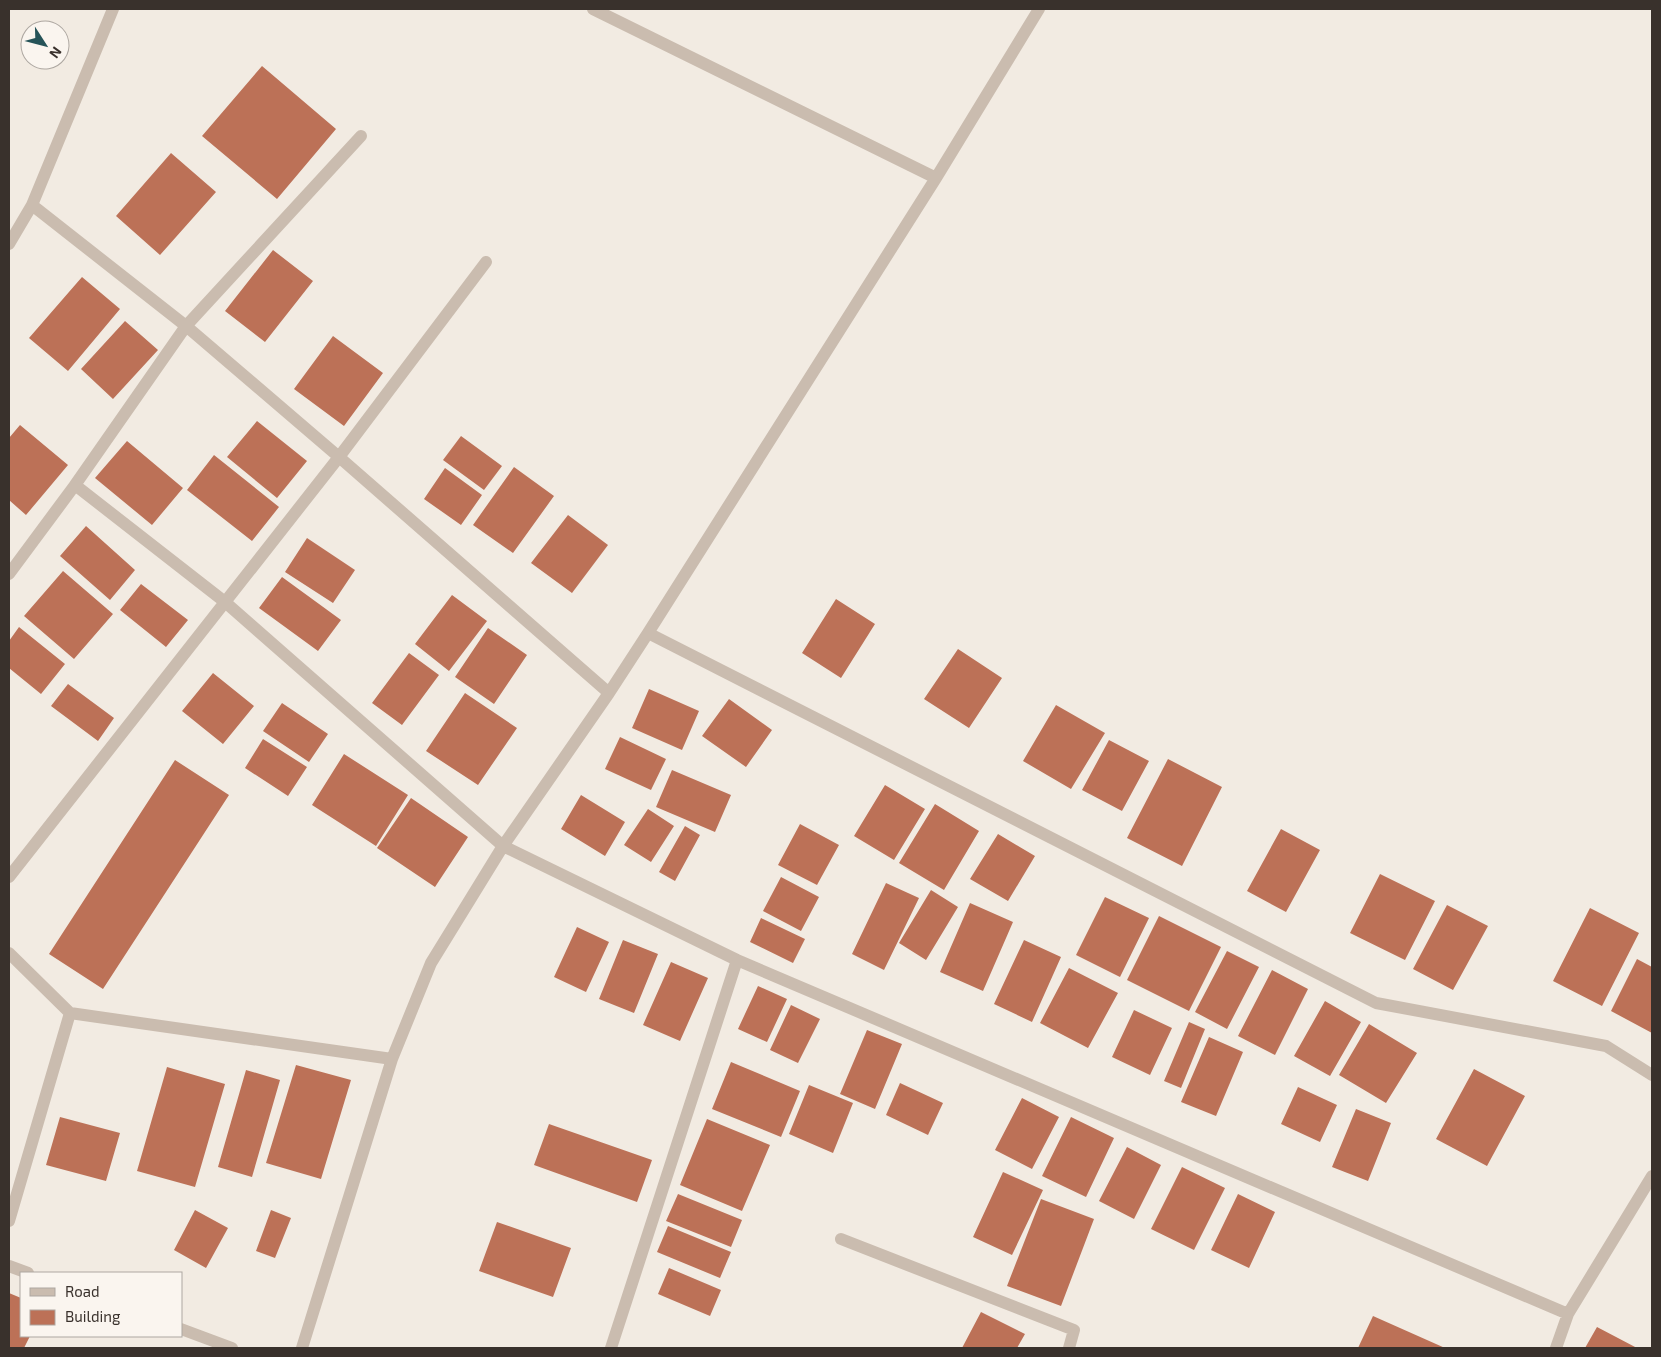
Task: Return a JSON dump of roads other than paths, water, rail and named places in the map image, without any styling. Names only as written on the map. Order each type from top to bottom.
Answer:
[{"type":"street","points":[[9,244],[32,205],[114,9]]},
{"type":"street","points":[[593,9],[936,178]]},
{"type":"street","points":[[302,1348],[392,1059],[431,963],[503,846],[609,693],[648,633],[936,178],[1039,9]]},
{"type":"street","points":[[9,574],[76,485],[186,326],[362,136]]},
{"type":"street","points":[[32,205],[186,326],[609,693]]},
{"type":"street","points":[[9,877],[339,457],[486,262]]},
{"type":"street","points":[[76,485],[225,602],[503,846],[736,960],[1568,1314]]},
{"type":"street","points":[[648,633],[1376,1003],[1606,1046],[1652,1075]]},
{"type":"street","points":[[9,953],[70,1012],[392,1059]]},
{"type":"street","points":[[611,1348],[736,960]]},
{"type":"street","points":[[9,1221],[70,1012]]},
{"type":"street","points":[[1556,1348],[1568,1314],[1652,1176]]},
{"type":"street","points":[[841,1239],[1074,1330],[1069,1348]]},
{"type":"street","points":[[9,1266],[25,1272]]},
{"type":"street","points":[[182,1330],[232,1348]]}]
